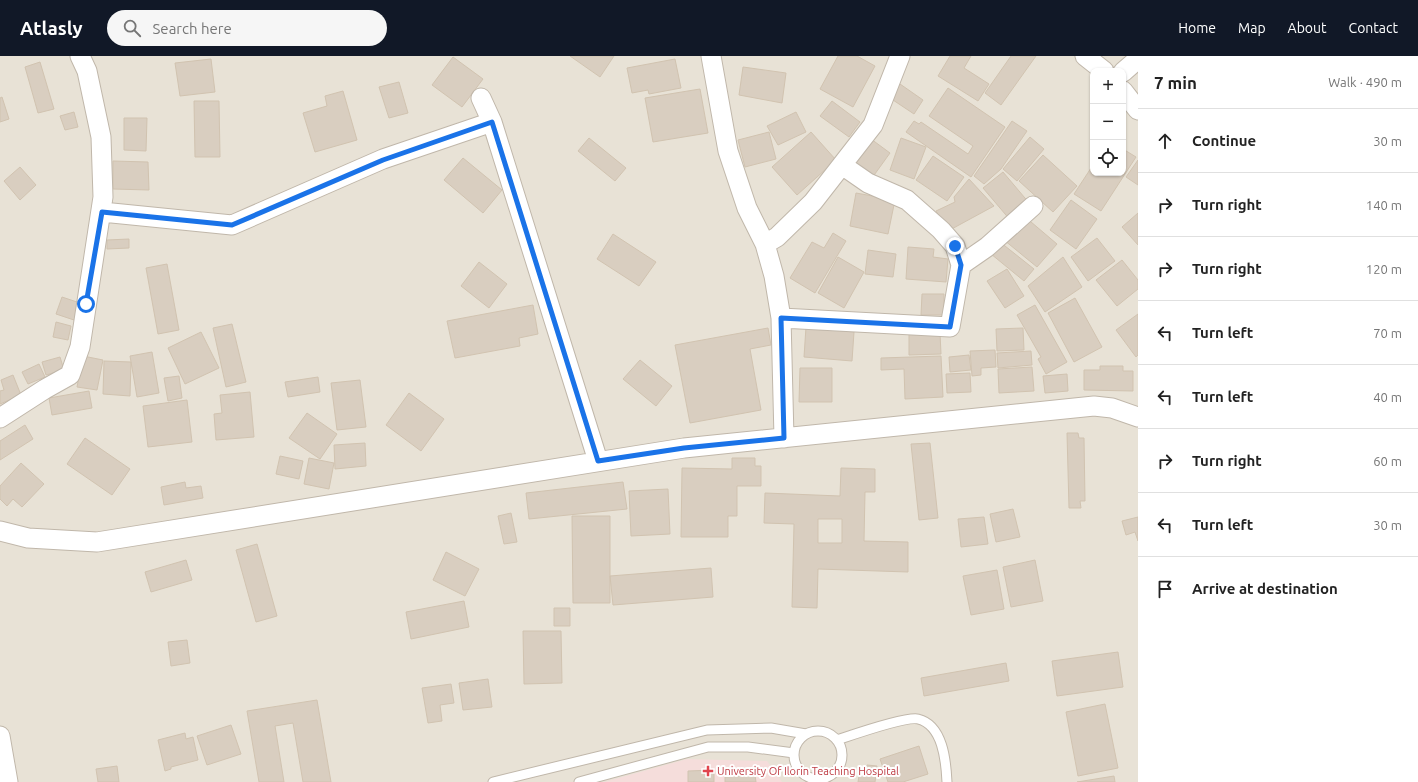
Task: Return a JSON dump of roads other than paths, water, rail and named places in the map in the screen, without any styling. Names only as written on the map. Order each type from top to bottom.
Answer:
[{"type":"street","points":[[0,418],[45,389],[70,376],[80,347],[102,212],[101,137],[87,71],[80,56]]},
{"type":"street","points":[[711,56],[728,150],[747,208],[765,244],[774,276],[781,318],[784,438]]},
{"type":"street","points":[[765,244],[777,237],[813,202],[872,125],[900,56]]},
{"type":"street","points":[[1085,56],[1100,68]]},
{"type":"street","points":[[1126,69],[1138,59]]},
{"type":"street","points":[[1126,95],[1138,110]]},
{"type":"street","points":[[481,98],[492,122],[598,461]]},
{"type":"street","points":[[102,212],[232,225],[383,160],[492,122]]},
{"type":"street","points":[[781,318],[950,327],[961,265],[955,246],[941,230],[907,200],[868,183],[842,165]]},
{"type":"street","points":[[961,265],[987,247],[1033,206]]},
{"type":"street","points":[[0,531],[28,538],[97,542],[684,448],[1094,406],[1112,408],[1138,417]]},
{"type":"street","points":[[0,736],[8,782]]},
{"type":"lane","points":[[837,740],[904,720],[917,718],[930,724],[940,741],[948,782]]},
{"type":"lane","points":[[493,782],[707,730],[771,728],[806,734]]},
{"type":"lane","points":[[814,731],[822,731],[830,734],[837,740],[842,756],[840,765],[830,779],[802,778],[795,762],[794,753],[800,739],[806,734],[814,731]]},
{"type":"lane","points":[[579,782],[708,747],[748,747],[794,753]]},
{"type":"place","name":"University Of Ilorin Teaching Hospital","points":[[708,771]]}]
